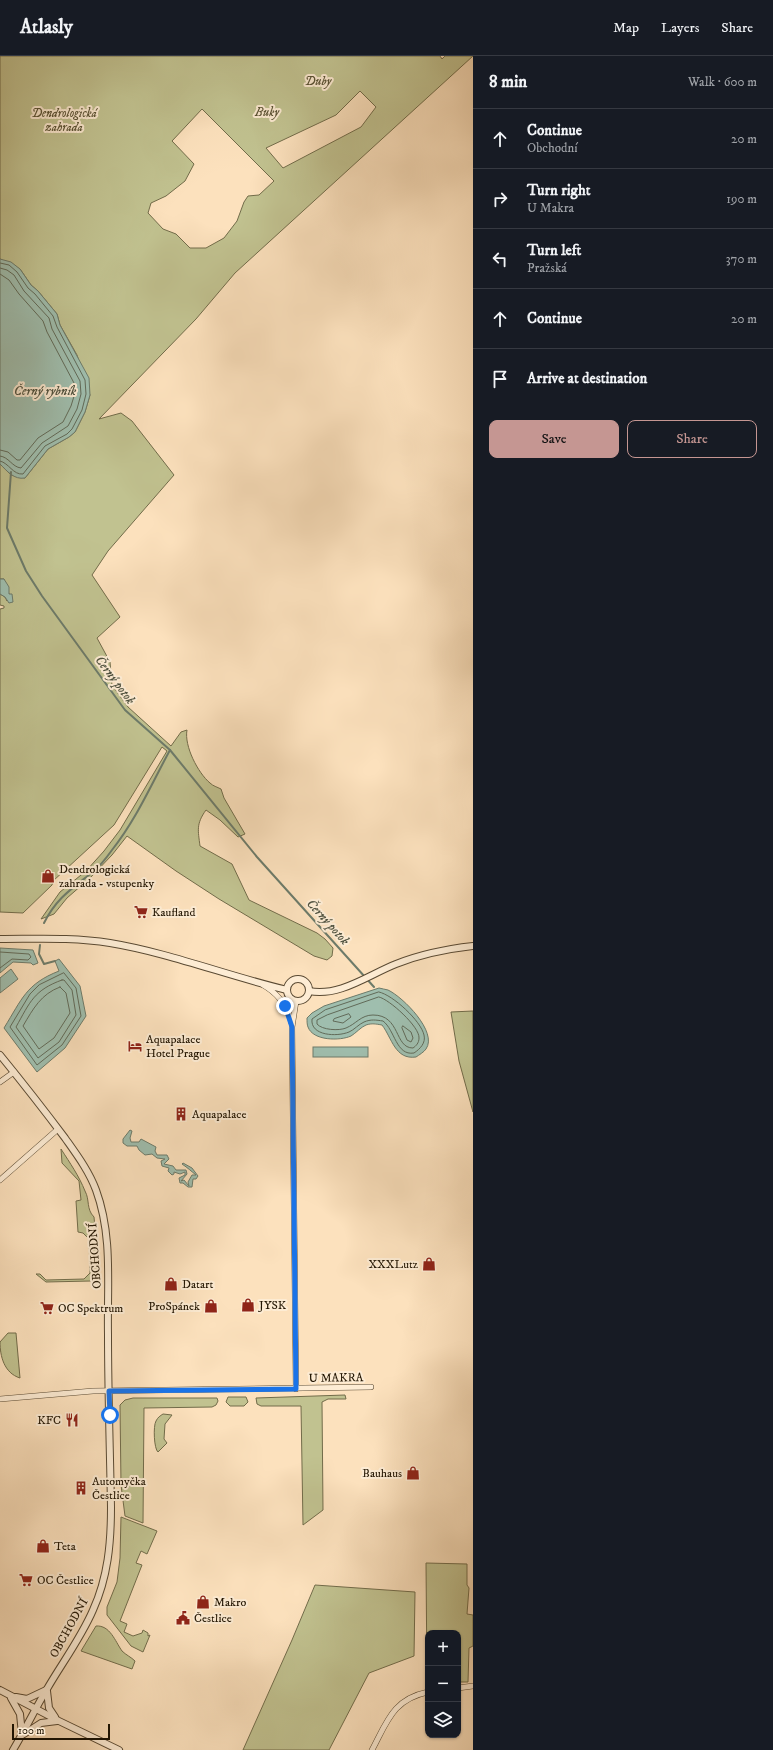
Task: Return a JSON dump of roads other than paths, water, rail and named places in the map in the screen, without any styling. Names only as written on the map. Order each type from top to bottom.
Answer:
[{"type":"street","points":[[0,939],[71,939],[110,943],[169,956],[258,983],[287,990]]},
{"type":"street","points":[[309,991],[318,993],[329,991],[362,980],[396,964],[429,952],[473,946]]},
{"type":"street","points":[[299,979],[307,983],[309,991],[304,999],[296,1001],[291,998],[287,990],[288,985],[292,981],[299,979]]},
{"type":"street","points":[[258,983],[271,990],[281,1000],[288,1012],[292,1027]]},
{"type":"street","points":[[296,1001],[292,1027],[296,1389]]},
{"type":"street","name":"OBCHODNÍ","points":[[0,1055],[58,1128],[91,1179],[96,1190],[105,1225],[108,1275],[112,1507],[109,1560],[103,1584],[93,1610],[13,1750]]},
{"type":"street","points":[[0,1082],[14,1072]]},
{"type":"street","points":[[0,1180],[58,1128]]},
{"type":"street","name":"U MAKRA","points":[[0,1400],[109,1391],[371,1387]]},
{"type":"street","points":[[461,1688],[473,1686]]},
{"type":"street","points":[[10,1696],[27,1698],[47,1689],[49,1708],[59,1721]]},
{"type":"street","points":[[0,1690],[119,1750]]},
{"type":"street","points":[[372,1750],[392,1712],[410,1697],[425,1693]]},
{"type":"street","points":[[10,1696],[20,1714],[22,1735],[41,1723],[59,1721]]},
{"type":"water","name":"Černý rybník","points":[[0,259],[11,262],[20,269],[31,285],[38,291],[57,314],[60,325],[89,378],[90,395],[85,412],[75,432],[48,449],[25,478],[17,478],[0,464]]},
{"type":"water","points":[[0,579],[4,579],[9,587],[9,594],[12,594],[13,602],[9,603],[5,597],[0,594]]},
{"type":"water","points":[[0,948],[33,950],[38,963],[33,965],[31,963],[13,962],[0,973]]},
{"type":"water","points":[[59,959],[80,986],[86,1016],[65,1048],[37,1072],[4,1028],[32,987],[39,981],[59,971],[55,961]]},
{"type":"water","points":[[11,969],[18,979],[0,993],[0,978]]},
{"type":"water","points":[[379,988],[388,990],[402,1000],[410,1007],[423,1025],[427,1034],[428,1042],[426,1049],[416,1057],[409,1057],[399,1052],[382,1025],[366,1025],[351,1036],[340,1039],[327,1039],[315,1035],[308,1027],[307,1018],[312,1013],[324,1006]]},
{"type":"water","points":[[313,1047],[368,1047],[368,1057],[313,1057]]},
{"type":"water","points":[[130,1130],[132,1131],[130,1138],[131,1142],[139,1142],[141,1139],[156,1147],[155,1151],[157,1155],[167,1155],[169,1159],[164,1164],[173,1166],[176,1170],[186,1170],[187,1174],[181,1181],[184,1180],[189,1186],[188,1182],[192,1175],[196,1175],[182,1164],[183,1163],[192,1168],[198,1176],[196,1179],[193,1179],[192,1187],[188,1187],[183,1183],[180,1183],[179,1178],[185,1175],[185,1172],[180,1174],[174,1172],[172,1175],[168,1171],[169,1168],[162,1166],[161,1161],[165,1159],[157,1158],[152,1154],[145,1155],[137,1146],[127,1146],[123,1143],[123,1139]]},
{"type":"waterway","name":"Černý potok","points":[[11,472],[7,528],[26,571],[42,596],[125,710],[170,750],[257,857],[374,987]]},
{"type":"waterway","points":[[44,923],[54,906],[72,888],[99,866],[121,838],[136,814],[170,750]]},
{"type":"waterway","points":[[40,945],[39,954],[44,964],[55,961]]},
{"type":"place","name":"Dendrologická zahrada - vstupenky","points":[[48,876]]},
{"type":"place","name":"Kaufland","points":[[141,912]]},
{"type":"place","name":"Aquapalace Hotel Prague","points":[[135,1046]]},
{"type":"place","name":"Aquapalace","points":[[181,1114]]},
{"type":"place","name":"XXXLutz","points":[[429,1264]]},
{"type":"place","name":"Datart","points":[[171,1284]]},
{"type":"place","name":"JYSK","points":[[248,1305]]},
{"type":"place","name":"ProSpánek","points":[[211,1306]]},
{"type":"place","name":"OC Spektrum","points":[[47,1308]]},
{"type":"place","name":"KFC","points":[[72,1420]]},
{"type":"place","name":"Bauhaus","points":[[413,1473]]},
{"type":"place","name":"Automyčka Čestlice","points":[[81,1488]]},
{"type":"place","name":"Teta","points":[[43,1546]]},
{"type":"place","name":"OC Čestlice","points":[[26,1580]]},
{"type":"place","name":"Makro","points":[[203,1602]]},
{"type":"place","name":"Čestlice","points":[[183,1618]]},
{"type":"park label","name":"Duby","points":[[318,81]]},
{"type":"park label","name":"Buky","points":[[267,112]]},
{"type":"park label","name":"Dendrologická zahrada","points":[[64,120]]}]
